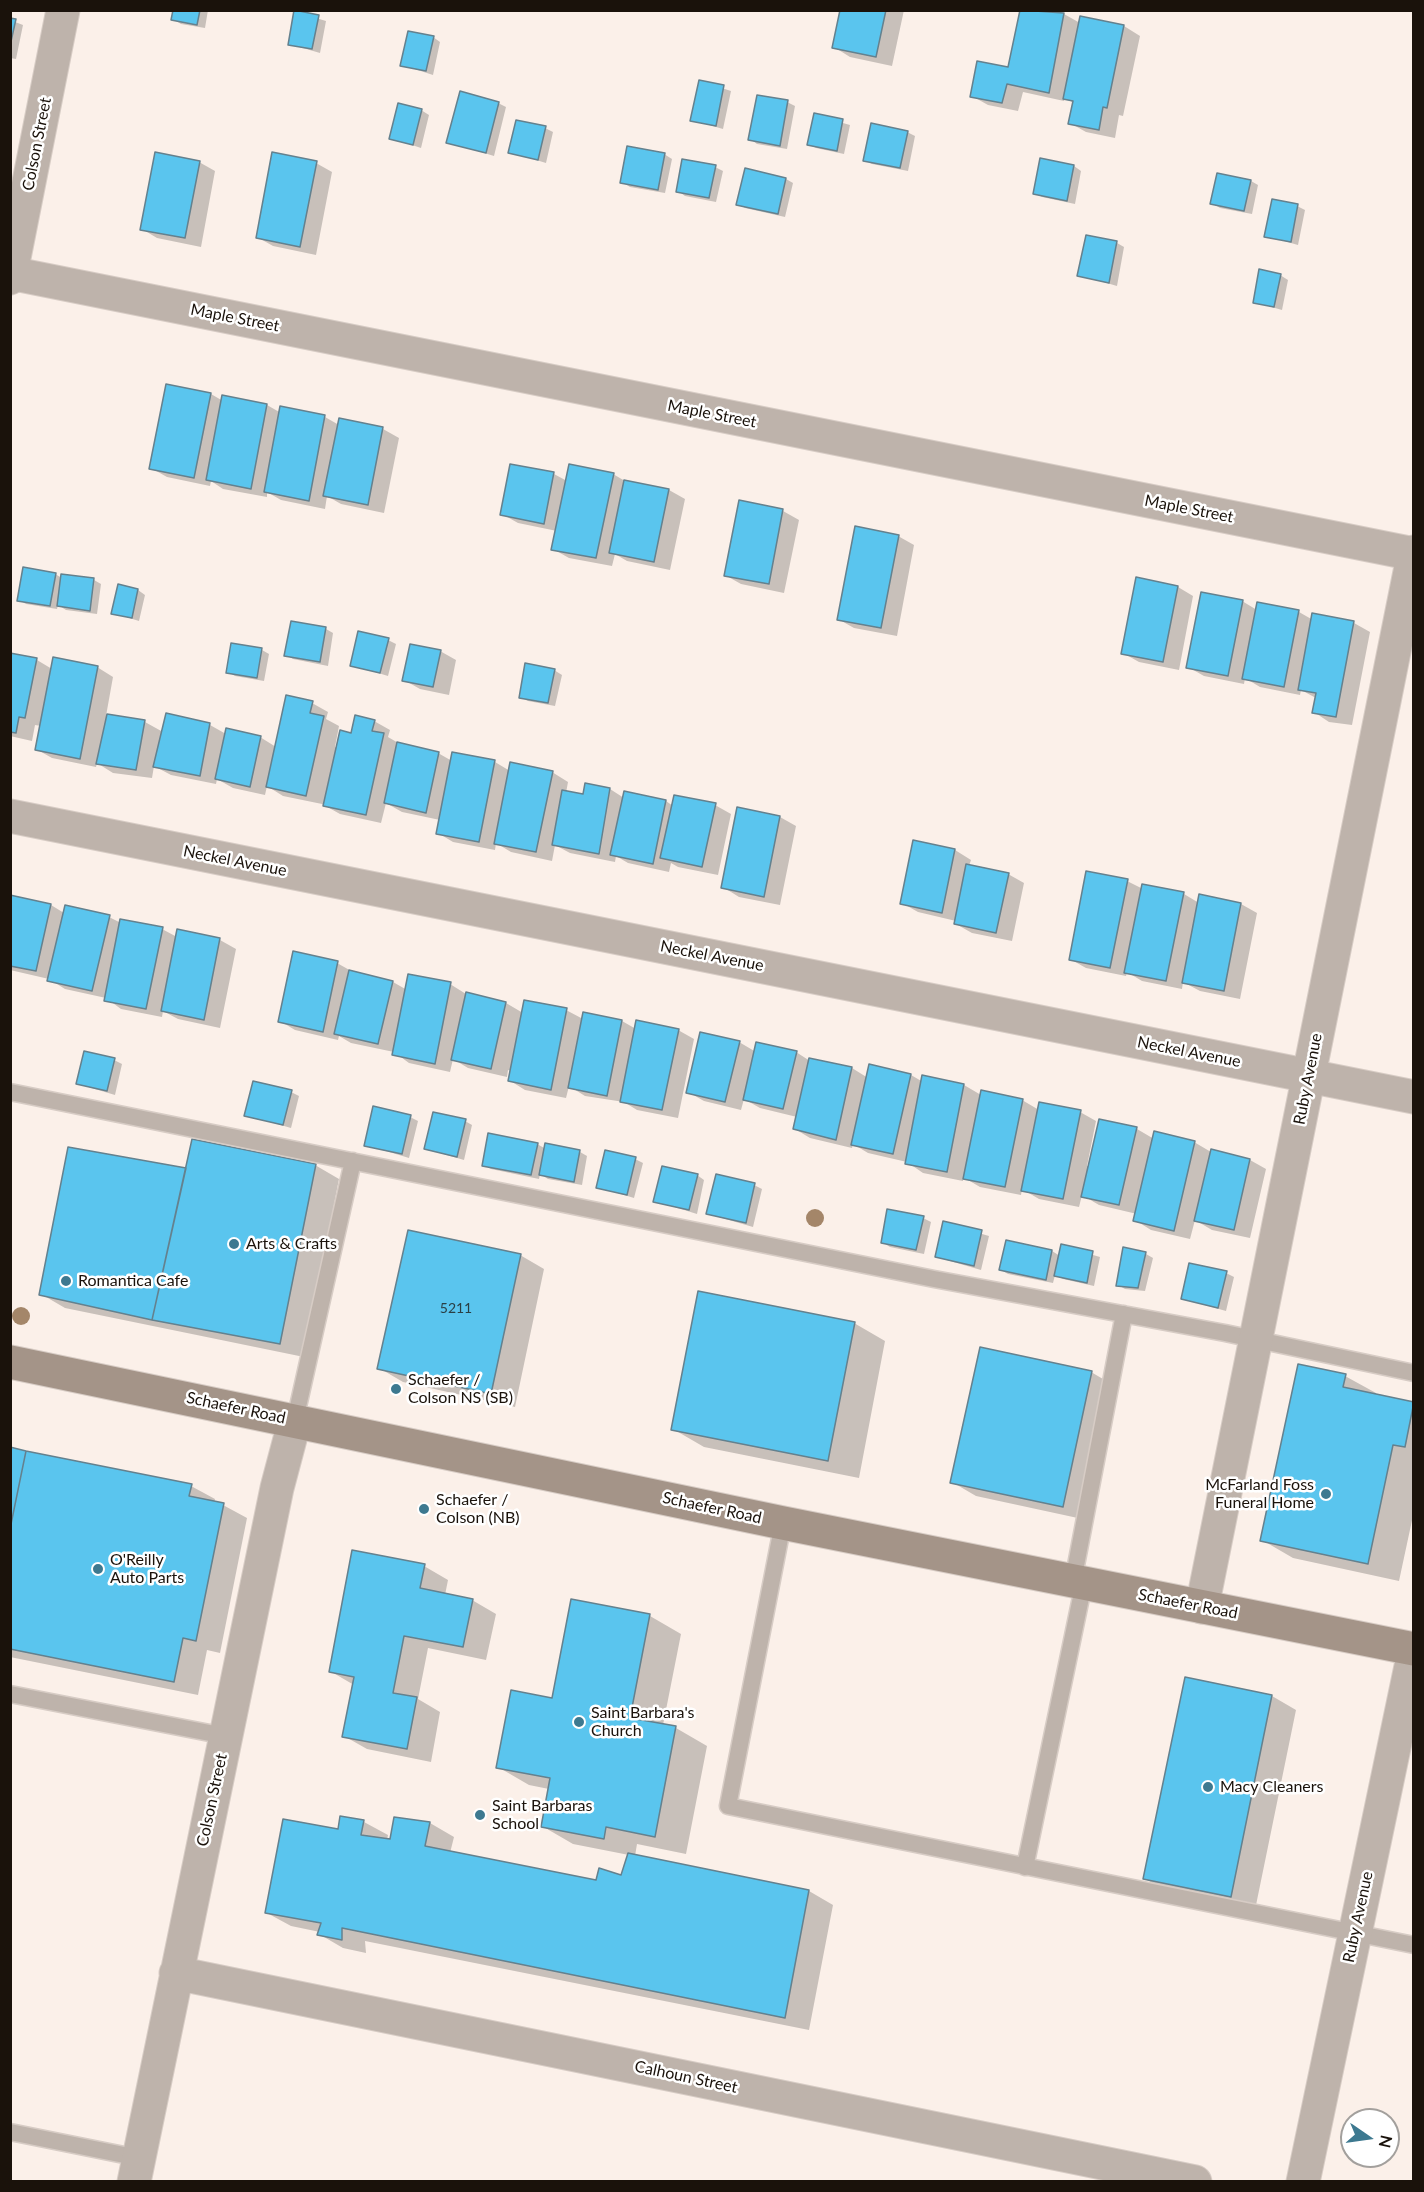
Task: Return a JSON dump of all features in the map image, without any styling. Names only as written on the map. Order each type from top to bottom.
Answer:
[{"type":"main road","name":"Schaefer Road","points":[[10,1362],[1413,1651]]},
{"type":"street","name":"Colson Street","points":[[11,275],[63,10]]},
{"type":"street","name":"Maple Street","points":[[11,275],[1413,553]]},
{"type":"street","name":"Ruby Avenue","points":[[1203,1607],[1413,553]]},
{"type":"street","name":"Neckel Avenue","points":[[10,816],[1413,1097]]},
{"type":"street","name":"Colson Street","points":[[136,2170],[277,1488],[295,1420]]},
{"type":"street","name":"Ruby Avenue","points":[[1303,2181],[1413,1651]]},
{"type":"street","name":"Calhoun Street","points":[[176,1973],[1195,2181]]},
{"type":"lane","points":[[10,1092],[922,1276],[1256,1339],[1413,1373]]},
{"type":"lane","points":[[295,1420],[353,1161]]},
{"type":"lane","points":[[1025,1867],[1079,1582],[1124,1314]]},
{"type":"lane","points":[[783,1523],[728,1806],[1413,1945]]},
{"type":"lane","points":[[10,1694],[225,1736]]},
{"type":"lane","points":[[10,2132],[136,2170]]},
{"type":"building","points":[[173,10],[200,10],[197,25],[171,20]]},
{"type":"building","points":[[294,10],[319,15],[312,49],[288,45]]},
{"type":"building","points":[[840,10],[886,10],[876,57],[832,48]]},
{"type":"building","points":[[1020,10],[1064,13],[1049,93],[1007,84],[1002,103],[970,97],[977,61],[1008,67]]},
{"type":"building","points":[[1080,16],[1124,25],[1107,108],[1103,107],[1099,130],[1068,124],[1073,101],[1063,99]]},
{"type":"building","points":[[10,18],[16,19],[10,46]]},
{"type":"building","points":[[408,31],[434,36],[426,71],[400,66]]},
{"type":"building","points":[[699,80],[724,85],[716,126],[690,121]]},
{"type":"building","points":[[460,91],[499,102],[486,153],[446,143]]},
{"type":"building","points":[[757,95],[788,100],[780,146],[748,140]]},
{"type":"building","points":[[398,103],[422,109],[413,145],[389,139]]},
{"type":"building","points":[[814,113],[843,119],[837,151],[807,145]]},
{"type":"building","points":[[516,120],[546,126],[538,160],[508,153]]},
{"type":"building","points":[[871,123],[908,131],[900,168],[863,161]]},
{"type":"building","points":[[627,146],[665,153],[658,190],[620,183]]},
{"type":"building","points":[[155,152],[200,161],[185,238],[140,230]]},
{"type":"building","points":[[272,152],[317,161],[300,247],[256,238]]},
{"type":"building","points":[[1040,158],[1074,165],[1067,201],[1033,194]]},
{"type":"building","points":[[682,159],[716,165],[709,198],[676,192]]},
{"type":"building","points":[[745,168],[786,178],[778,214],[736,205]]},
{"type":"building","points":[[1217,173],[1251,180],[1244,211],[1210,204]]},
{"type":"building","points":[[1272,199],[1298,204],[1291,242],[1264,237]]},
{"type":"building","points":[[1086,235],[1117,241],[1109,283],[1077,276]]},
{"type":"building","points":[[1259,269],[1281,274],[1274,307],[1253,303]]},
{"type":"building","points":[[166,384],[211,393],[194,478],[149,469]]},
{"type":"building","points":[[222,395],[267,404],[251,489],[206,480]]},
{"type":"building","points":[[280,406],[325,415],[309,501],[264,492]]},
{"type":"building","points":[[339,418],[383,427],[368,505],[323,496]]},
{"type":"building","points":[[510,464],[554,472],[544,524],[500,515]]},
{"type":"building","points":[[569,464],[614,473],[596,558],[551,550]]},
{"type":"building","points":[[624,480],[669,489],[654,562],[609,553]]},
{"type":"building","points":[[739,500],[783,509],[769,584],[724,576]]},
{"type":"building","points":[[855,526],[899,535],[881,628],[837,620]]},
{"type":"building","points":[[23,567],[56,573],[50,606],[17,601]]},
{"type":"building","points":[[61,574],[94,578],[90,611],[57,606]]},
{"type":"building","points":[[1136,577],[1178,586],[1163,662],[1121,654]]},
{"type":"building","points":[[118,584],[138,589],[132,618],[111,614]]},
{"type":"building","points":[[1201,592],[1243,600],[1228,676],[1186,668]]},
{"type":"building","points":[[1257,602],[1299,610],[1284,687],[1242,679]]},
{"type":"building","points":[[1312,613],[1354,621],[1336,717],[1312,713],[1316,693],[1298,690]]},
{"type":"building","points":[[291,621],[326,627],[320,662],[284,656]]},
{"type":"building","points":[[358,631],[389,638],[380,673],[350,666]]},
{"type":"building","points":[[231,643],[262,648],[257,678],[226,673]]},
{"type":"building","points":[[410,644],[441,650],[433,687],[402,681]]},
{"type":"building","points":[[10,653],[37,658],[25,718],[19,717],[16,733],[10,732]]},
{"type":"building","points":[[53,657],[98,666],[80,759],[35,750]]},
{"type":"building","points":[[525,663],[555,669],[548,703],[519,698]]},
{"type":"building","points":[[286,695],[313,701],[310,713],[324,716],[306,796],[266,787]]},
{"type":"building","points":[[166,713],[210,723],[200,776],[153,767]]},
{"type":"building","points":[[107,714],[145,720],[136,770],[96,764]]},
{"type":"building","points":[[355,715],[375,720],[372,731],[384,733],[366,815],[323,806],[340,730],[351,733]]},
{"type":"building","points":[[226,728],[261,736],[250,787],[215,779]]},
{"type":"building","points":[[397,742],[439,752],[426,813],[384,803]]},
{"type":"building","points":[[452,752],[495,760],[479,842],[436,834]]},
{"type":"building","points":[[510,762],[553,771],[536,852],[494,844]]},
{"type":"building","points":[[585,783],[610,788],[599,854],[552,845],[562,790],[583,794]]},
{"type":"building","points":[[624,791],[666,800],[653,864],[610,855]]},
{"type":"building","points":[[674,795],[716,803],[702,867],[660,858]]},
{"type":"building","points":[[737,807],[780,816],[764,897],[721,888]]},
{"type":"building","points":[[913,840],[955,849],[942,913],[900,904]]},
{"type":"building","points":[[966,864],[1009,873],[996,933],[954,924]]},
{"type":"building","points":[[1086,871],[1128,879],[1110,968],[1069,960]]},
{"type":"building","points":[[1142,884],[1184,892],[1166,981],[1124,973]]},
{"type":"building","points":[[1199,894],[1241,903],[1224,991],[1182,983]]},
{"type":"building","points":[[10,895],[51,904],[36,971],[10,966]]},
{"type":"building","points":[[65,905],[110,915],[92,991],[47,981]]},
{"type":"building","points":[[120,919],[163,927],[146,1009],[104,1001]]},
{"type":"building","points":[[177,929],[220,938],[204,1020],[161,1011]]},
{"type":"building","points":[[293,951],[338,961],[323,1032],[278,1022]]},
{"type":"building","points":[[349,970],[393,981],[378,1044],[334,1034]]},
{"type":"building","points":[[408,974],[451,982],[435,1064],[392,1055]]},
{"type":"building","points":[[466,992],[506,1002],[491,1069],[451,1060]]},
{"type":"building","points":[[524,1000],[567,1008],[551,1090],[508,1081]]},
{"type":"building","points":[[583,1012],[622,1020],[607,1096],[568,1088]]},
{"type":"building","points":[[636,1020],[679,1029],[662,1110],[620,1102]]},
{"type":"building","points":[[700,1032],[740,1041],[725,1102],[686,1093]]},
{"type":"building","points":[[756,1042],[797,1051],[783,1109],[743,1100]]},
{"type":"building","points":[[84,1051],[115,1058],[107,1091],[76,1084]]},
{"type":"building","points":[[809,1058],[852,1067],[836,1140],[793,1129]]},
{"type":"building","points":[[869,1064],[911,1074],[893,1154],[851,1145]]},
{"type":"building","points":[[922,1075],[964,1084],[947,1172],[905,1164]]},
{"type":"building","points":[[253,1081],[292,1090],[283,1125],[244,1116]]},
{"type":"building","points":[[981,1090],[1023,1099],[1005,1187],[963,1179]]},
{"type":"building","points":[[1039,1102],[1081,1110],[1063,1199],[1021,1191]]},
{"type":"building","points":[[373,1106],[411,1115],[402,1154],[364,1146]]},
{"type":"building","points":[[433,1112],[466,1119],[457,1157],[424,1149]]},
{"type":"building","points":[[1099,1119],[1137,1127],[1119,1205],[1081,1197]]},
{"type":"building","points":[[1154,1131],[1195,1141],[1174,1231],[1133,1221]]},
{"type":"building","points":[[488,1133],[538,1143],[531,1175],[482,1166]]},
{"type":"building","name":"Arts & Crafts","points":[[192,1139],[316,1164],[280,1344],[152,1320]]},
{"type":"building","points":[[545,1143],[580,1150],[574,1182],[539,1175]]},
{"type":"building","points":[[68,1147],[186,1168],[152,1320],[39,1295]]},
{"type":"building","points":[[1211,1149],[1250,1159],[1234,1230],[1194,1221]]},
{"type":"building","points":[[605,1150],[636,1157],[627,1195],[596,1188]]},
{"type":"building","points":[[662,1166],[698,1174],[689,1210],[653,1202]]},
{"type":"building","points":[[716,1174],[755,1183],[746,1223],[706,1214]]},
{"type":"building","points":[[887,1209],[924,1216],[916,1250],[881,1243]]},
{"type":"building","points":[[943,1221],[982,1230],[974,1266],[935,1257]]},
{"type":"building","points":[[408,1230],[521,1254],[491,1394],[377,1369]]},
{"type":"building","points":[[1006,1240],[1052,1250],[1046,1280],[999,1270]]},
{"type":"building","points":[[1061,1244],[1093,1251],[1087,1283],[1054,1276]]},
{"type":"building","points":[[1123,1247],[1146,1252],[1138,1288],[1116,1286]]},
{"type":"building","points":[[1189,1263],[1227,1271],[1218,1308],[1181,1299]]},
{"type":"building","points":[[698,1291],[855,1322],[828,1461],[671,1430]]},
{"type":"building","points":[[980,1347],[1092,1371],[1063,1507],[950,1483]]},
{"type":"building","name":"McFarland Foss Funeral Home","points":[[1298,1364],[1346,1374],[1343,1387],[1414,1402],[1405,1447],[1393,1445],[1368,1564],[1260,1541]]},
{"type":"building","points":[[10,1447],[26,1451],[10,1529]]},
{"type":"building","points":[[26,1451],[192,1484],[189,1496],[224,1503],[196,1641],[183,1638],[174,1682],[10,1649],[10,1529]]},
{"type":"building","points":[[352,1550],[425,1564],[420,1588],[473,1599],[463,1647],[404,1636],[393,1693],[417,1697],[407,1749],[342,1737],[354,1677],[329,1672]]},
{"type":"building","name":"Saint Barbara's Church","points":[[571,1599],[650,1614],[630,1718],[676,1726],[655,1837],[606,1827],[604,1839],[541,1827],[550,1778],[496,1768],[511,1690],[552,1698]]},
{"type":"building","name":"Macy Cleaners","points":[[1185,1677],[1272,1695],[1231,1897],[1143,1879]]},
{"type":"building","points":[[340,1816],[364,1820],[361,1835],[390,1839],[394,1817],[430,1822],[425,1846],[596,1880],[599,1868],[621,1875],[628,1853],[809,1890],[785,2018],[342,1928],[342,1940],[317,1935],[321,1923],[265,1913],[283,1819],[338,1829]]},
{"type":"place","name":"Arts & Crafts","points":[[234,1244]]},
{"type":"place","name":"Romantica Cafe","points":[[66,1281]]},
{"type":"place","name":"Schaefer / Colson NS (SB)","points":[[396,1389]]},
{"type":"place","name":"McFarland Foss Funeral Home","points":[[1326,1494]]},
{"type":"place","name":"Schaefer / Colson (NB)","points":[[424,1509]]},
{"type":"place","name":"O'Reilly Auto Parts","points":[[98,1569]]},
{"type":"place","name":"Saint Barbara's Church","points":[[579,1722]]},
{"type":"place","name":"Macy Cleaners","points":[[1208,1787]]},
{"type":"place","name":"Saint Barbaras School","points":[[480,1815]]}]
